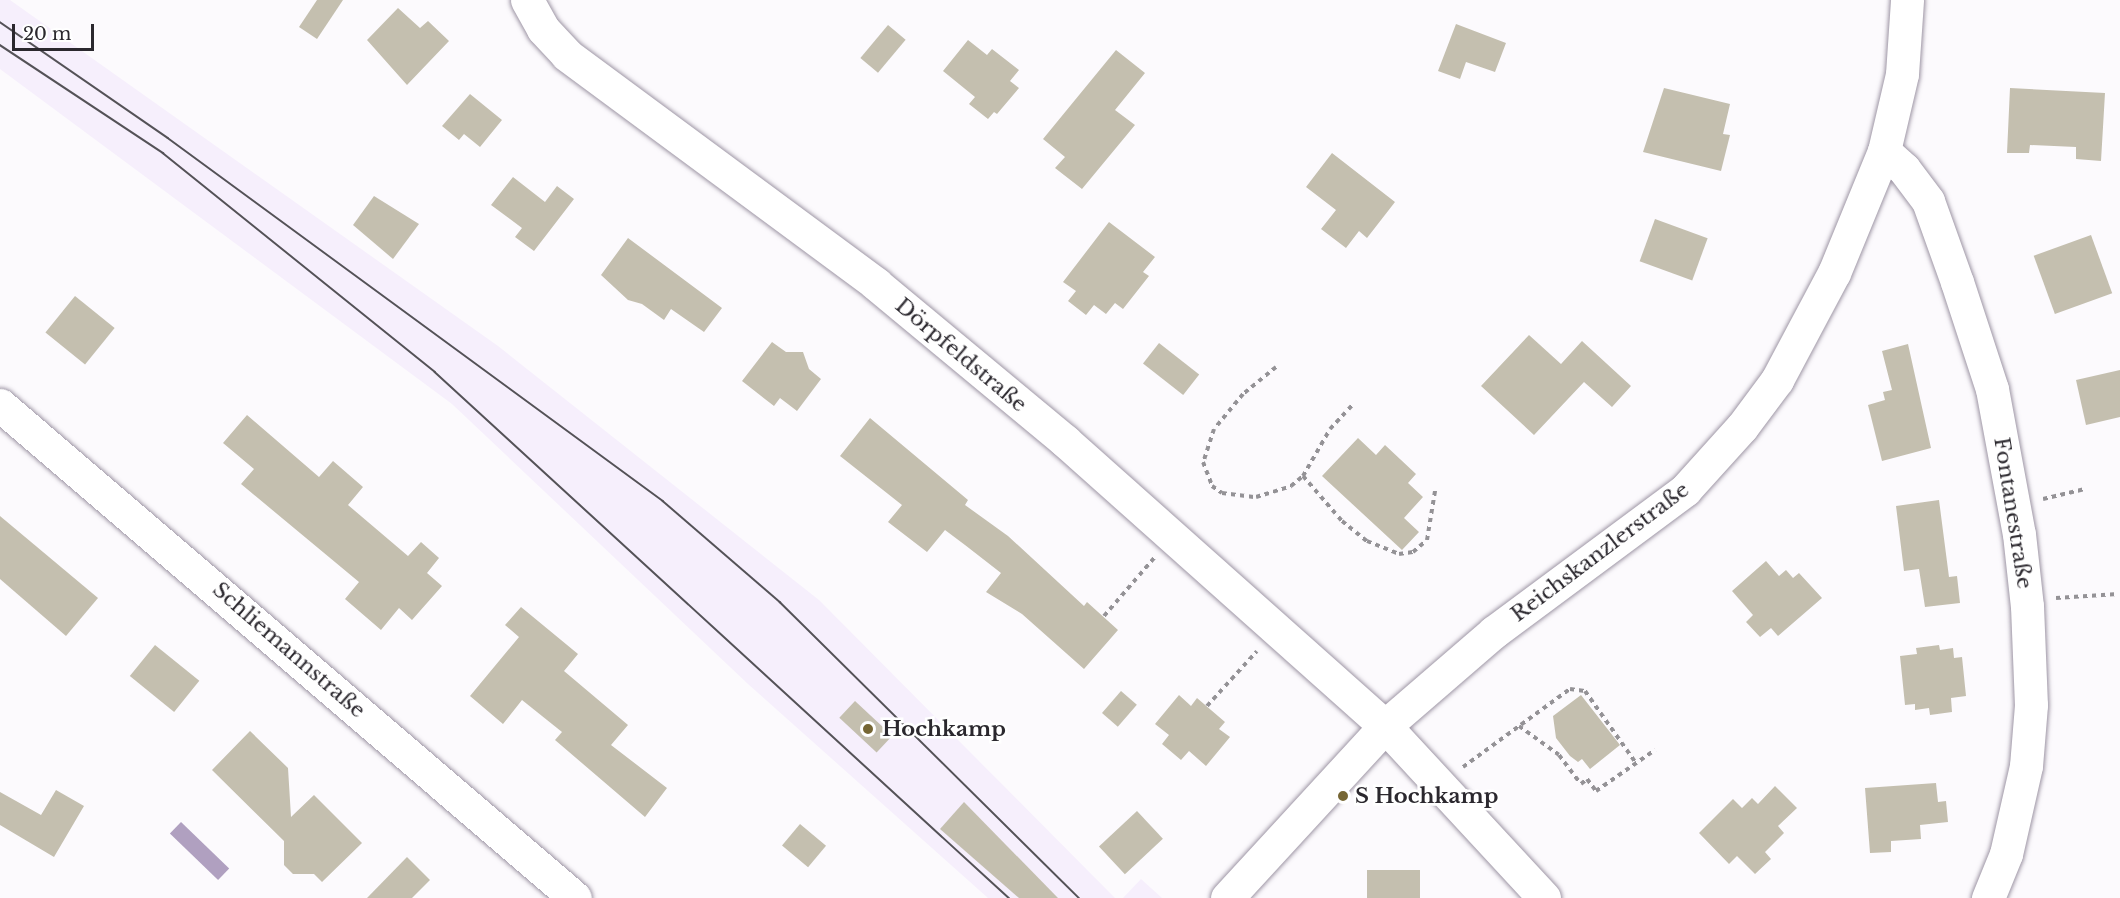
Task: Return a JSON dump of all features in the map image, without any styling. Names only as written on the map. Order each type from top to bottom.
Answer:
[{"type":"street","name":"Dörpfeldstraße","points":[[527,0],[543,29],[567,55],[895,299],[1065,441],[1385,726]]},
{"type":"street","name":"Reichskanzlerstraße","points":[[1227,898],[1385,726],[1494,632],[1635,530],[1716,458],[1777,380],[1834,273],[1884,151],[1902,74],[1907,0]]},
{"type":"street","name":"Fontanestraße","points":[[1884,151],[1904,169],[1928,201],[1957,282],[1992,389],[2019,534],[2030,672],[2027,756],[2006,854],[1988,898]]},
{"type":"street","name":"Schliemannstraße","points":[[0,405],[575,898]]},
{"type":"street","points":[[1385,726],[1544,898]]},
{"type":"path","points":[[1276,367],[1243,394],[1214,429],[1203,462],[1206,475],[1222,494],[1238,497],[1275,494],[1304,476],[1330,429],[1354,403]]},
{"type":"path","points":[[1304,476],[1342,521],[1367,541],[1399,554],[1413,552],[1427,540],[1435,491]]},
{"type":"path","points":[[2031,501],[2085,489]]},
{"type":"path","points":[[1104,616],[1158,554]]},
{"type":"path","points":[[2044,598],[2118,594]]},
{"type":"path","points":[[1207,706],[1262,645]]},
{"type":"path","points":[[1456,772],[1570,688],[1585,691],[1636,763]]},
{"type":"path","points":[[1519,726],[1559,755],[1581,784],[1587,779],[1596,791],[1655,750]]},
{"type":"shaded area","points":[[0,0],[10,0],[498,346],[819,600],[1115,898],[988,898],[748,684],[452,404],[0,69]]},
{"type":"shaded area","points":[[181,822],[229,869],[218,880],[170,834]]},
{"type":"shaded area","points":[[1141,879],[1162,898],[1123,898]]},
{"type":"building","points":[[317,0],[343,0],[317,39],[299,27]]},
{"type":"building","points":[[398,8],[420,28],[428,21],[449,41],[407,85],[367,40]]},
{"type":"building","points":[[1456,24],[1506,43],[1495,72],[1466,62],[1460,79],[1438,71]]},
{"type":"building","points":[[888,25],[906,40],[878,73],[860,58]]},
{"type":"building","points":[[968,40],[987,55],[992,49],[1019,70],[1010,81],[1019,88],[997,114],[994,112],[988,119],[969,104],[975,97],[943,71]]},
{"type":"building","points":[[1116,50],[1145,73],[1115,110],[1135,125],[1082,189],[1055,168],[1065,157],[1043,139]]},
{"type":"building","points":[[1664,88],[1730,104],[1723,134],[1730,135],[1721,171],[1643,152]]},
{"type":"building","points":[[2010,88],[2105,93],[2101,161],[2076,159],[2076,147],[2030,145],[2029,153],[2007,153]]},
{"type":"building","points":[[470,94],[502,120],[480,147],[464,134],[459,140],[442,126]]},
{"type":"building","points":[[1332,153],[1395,202],[1367,238],[1359,231],[1346,248],[1321,229],[1336,210],[1306,187]]},
{"type":"building","points":[[513,177],[545,202],[557,186],[574,199],[534,251],[515,237],[522,228],[491,205]]},
{"type":"building","points":[[374,196],[419,224],[393,259],[353,225]]},
{"type":"building","points":[[1655,219],[1708,238],[1692,280],[1640,261]]},
{"type":"building","points":[[1109,222],[1155,257],[1143,272],[1149,276],[1123,309],[1115,303],[1106,314],[1094,305],[1086,315],[1068,301],[1076,291],[1063,282]]},
{"type":"building","points":[[2091,235],[2112,293],[2055,314],[2034,256]]},
{"type":"building","points":[[628,238],[722,308],[704,332],[671,309],[664,320],[642,304],[628,300],[601,275]]},
{"type":"building","points":[[75,296],[115,328],[85,365],[45,333]]},
{"type":"building","points":[[1529,335],[1561,364],[1582,341],[1631,386],[1612,407],[1584,382],[1534,435],[1481,386]]},
{"type":"building","points":[[772,342],[786,352],[803,352],[809,369],[821,379],[797,411],[780,398],[774,406],[742,381]]},
{"type":"building","points":[[1159,343],[1199,374],[1183,395],[1143,363]]},
{"type":"building","points":[[1908,344],[1931,448],[1882,461],[1868,405],[1885,400],[1883,392],[1892,390],[1882,351]]},
{"type":"building","points":[[2120,370],[2120,417],[2086,425],[2076,380]]},
{"type":"building","points":[[247,415],[319,477],[333,461],[363,487],[348,505],[408,556],[421,542],[439,558],[427,573],[442,586],[412,620],[399,608],[381,630],[345,599],[359,582],[241,484],[254,469],[223,443]]},
{"type":"building","points":[[870,418],[968,500],[965,505],[1008,536],[1084,606],[1087,602],[1118,630],[1084,669],[1022,614],[986,592],[1001,573],[945,530],[927,552],[888,522],[902,505],[840,456]]},
{"type":"building","points":[[1358,438],[1376,455],[1385,445],[1416,474],[1408,483],[1423,497],[1404,518],[1419,532],[1402,550],[1322,476]]},
{"type":"building","points":[[1939,500],[1949,577],[1957,576],[1960,603],[1925,607],[1919,569],[1904,571],[1896,506]]},
{"type":"building","points":[[0,516],[98,598],[66,636],[0,579]]},
{"type":"building","points":[[1766,561],[1779,576],[1786,570],[1793,578],[1799,573],[1822,598],[1778,636],[1771,628],[1760,637],[1746,622],[1753,615],[1732,591]]},
{"type":"building","points":[[521,607],[578,654],[564,671],[628,725],[611,745],[667,788],[645,817],[555,740],[562,732],[522,700],[503,724],[470,696],[519,637],[505,625]]},
{"type":"building","points":[[155,645],[199,681],[174,712],[130,676]]},
{"type":"building","points":[[1939,645],[1940,650],[1953,648],[1954,658],[1962,657],[1966,696],[1951,698],[1952,712],[1930,715],[1929,708],[1915,710],[1915,704],[1905,705],[1900,656],[1917,654],[1916,648]]},
{"type":"building","points":[[1121,691],[1137,705],[1118,727],[1102,713]]},
{"type":"building","points":[[1179,695],[1191,706],[1197,698],[1225,722],[1219,729],[1230,737],[1206,766],[1189,751],[1181,760],[1162,744],[1169,735],[1155,724]]},
{"type":"building","points":[[1581,695],[1620,745],[1590,769],[1582,759],[1578,762],[1570,756],[1556,738],[1553,716]]},
{"type":"building","points":[[855,701],[892,736],[877,753],[839,718]]},
{"type":"building","points":[[250,731],[288,768],[291,817],[314,795],[362,843],[322,882],[314,874],[293,874],[284,865],[284,841],[212,770]]},
{"type":"building","points":[[1936,783],[1938,802],[1946,801],[1948,822],[1920,825],[1921,839],[1891,841],[1891,852],[1870,853],[1865,788]]},
{"type":"building","points":[[1775,786],[1797,808],[1778,826],[1784,833],[1765,852],[1771,859],[1755,874],[1737,856],[1729,864],[1699,833],[1733,799],[1742,808],[1752,798],[1758,804]]},
{"type":"building","points":[[56,790],[84,806],[54,857],[0,825],[0,792],[41,815]]},
{"type":"building","points":[[964,802],[1058,898],[1019,898],[940,829]]},
{"type":"building","points":[[1137,811],[1163,839],[1125,874],[1099,846]]},
{"type":"building","points":[[800,824],[826,846],[808,867],[782,845]]},
{"type":"building","points":[[407,857],[430,880],[412,898],[367,898]]},
{"type":"building","points":[[1367,870],[1420,870],[1420,898],[1367,898]]},
{"type":"tram line","points":[[0,22],[168,138],[663,501],[780,602],[1079,898]]},
{"type":"tram line","points":[[0,45],[163,153],[435,372],[1009,898]]},
{"type":"place","name":"Hochkamp","points":[[868,729]]},
{"type":"place","name":"S Hochkamp","points":[[1343,796]]}]
